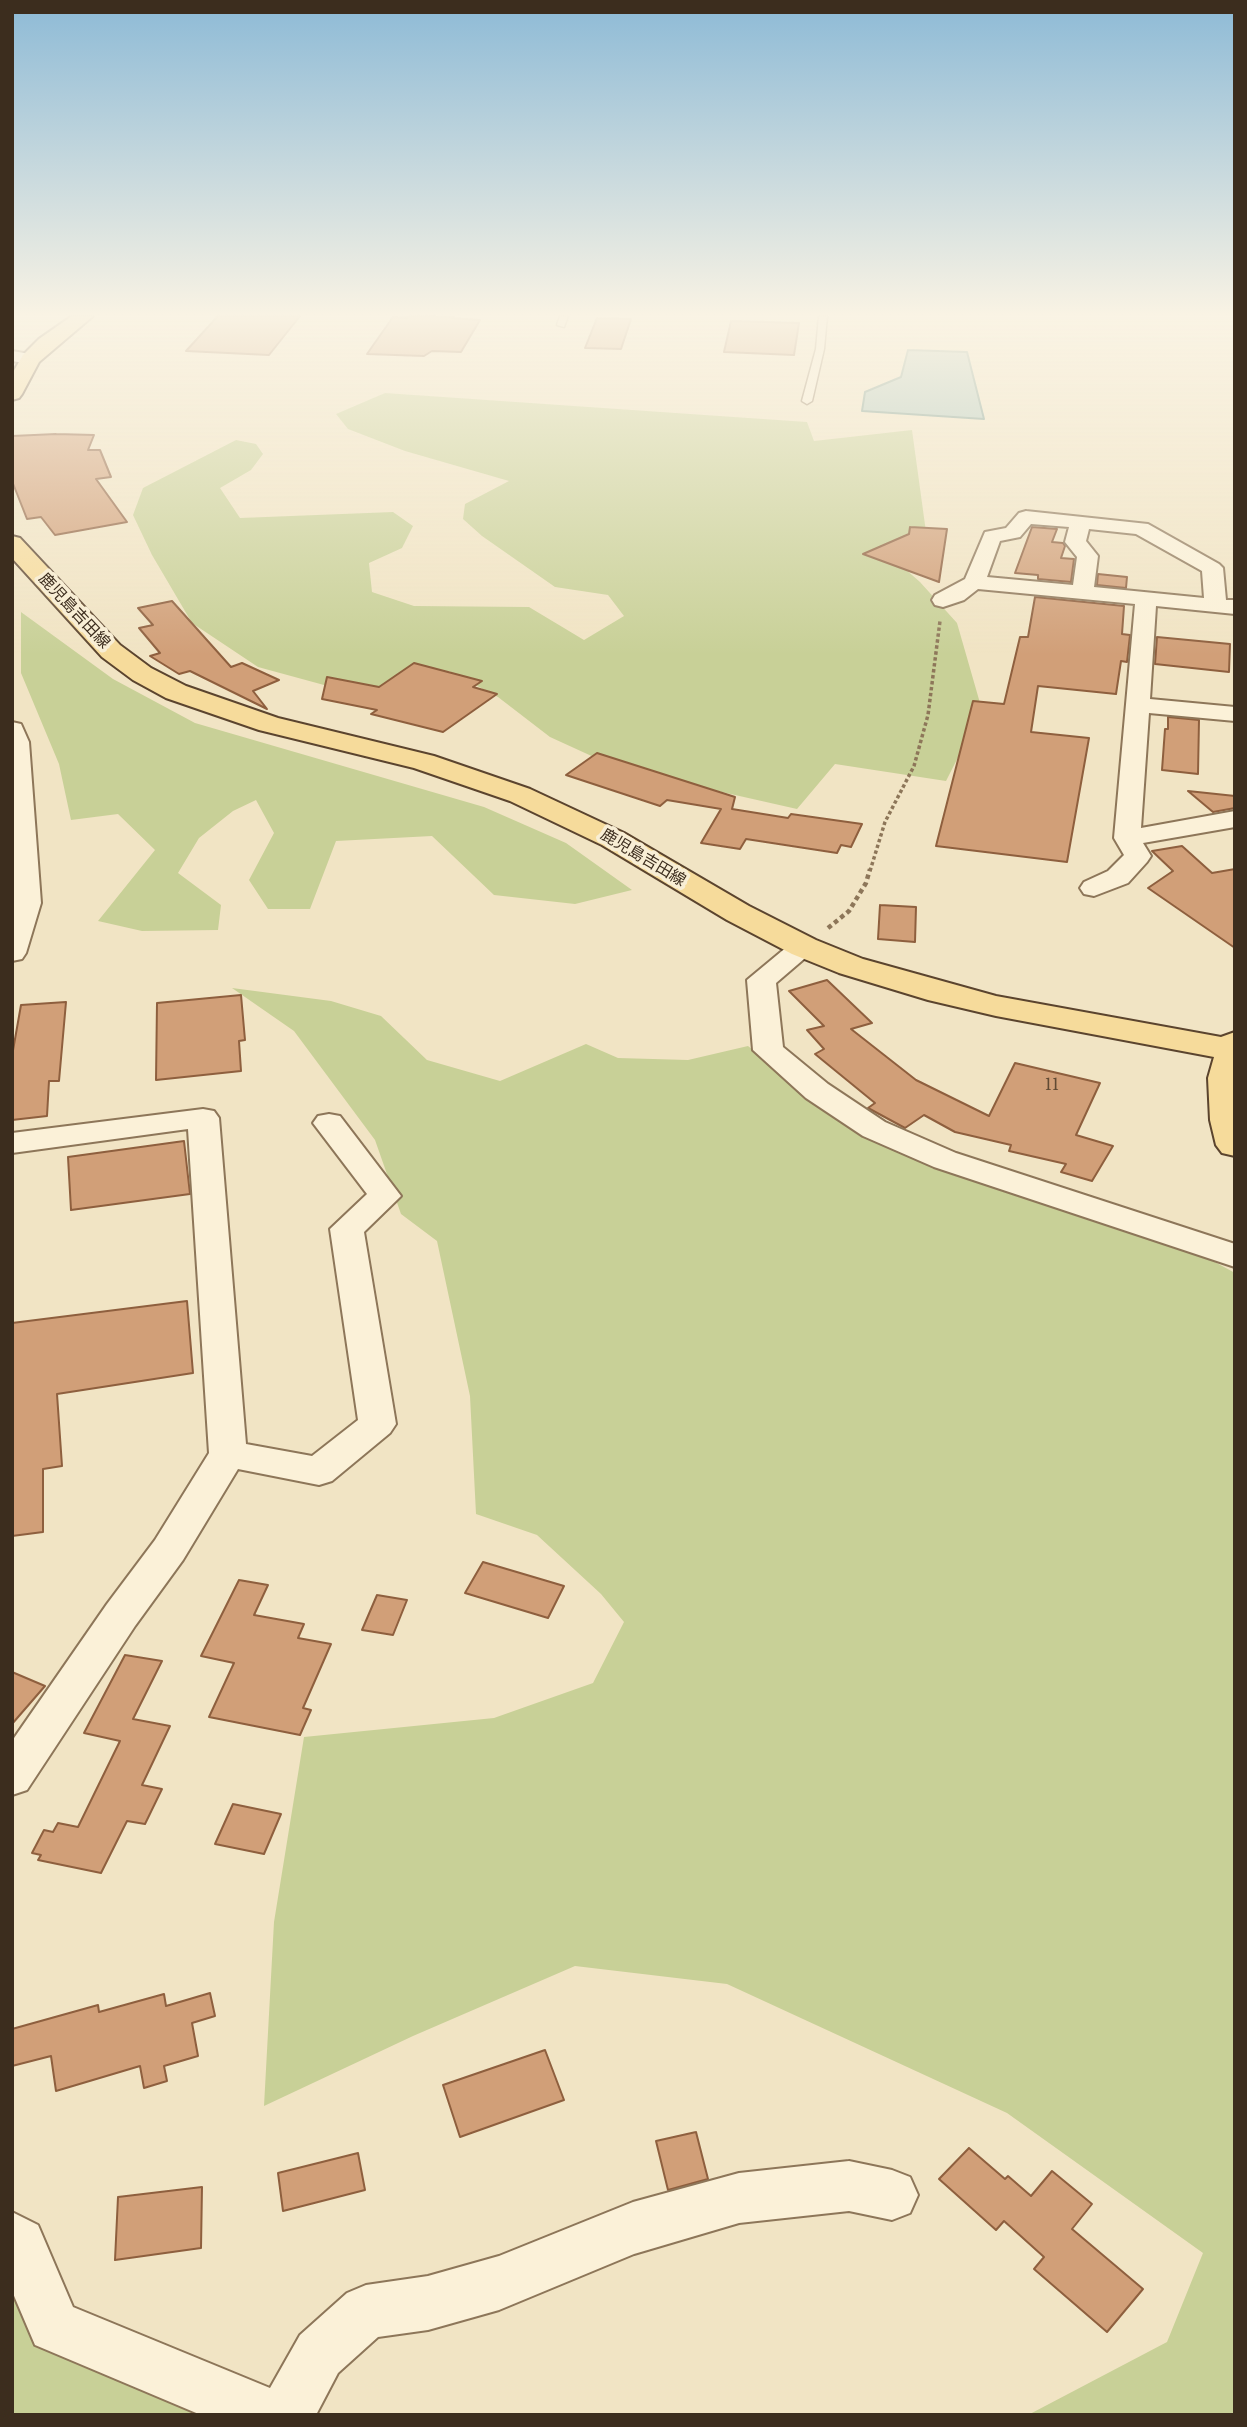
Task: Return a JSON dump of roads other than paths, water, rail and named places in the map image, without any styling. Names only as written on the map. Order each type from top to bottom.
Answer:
[{"type":"main road","name":"鹿児島吉田線","points":[[12,543],[111,652],[142,674],[176,692],[269,724],[424,762],[520,794],[613,839],[685,884],[804,947],[851,967],[940,993],[1067,1020],[1233,1046],[1226,1078],[1228,1120],[1235,1145]]},
{"type":"street","points":[[943,600],[956,595],[974,582],[992,536],[1013,533],[1026,517],[1141,528],[1212,568],[1226,606],[974,582]]},
{"type":"street","points":[[1082,522],[1074,542],[1088,556],[1083,592]]},
{"type":"street","points":[[1094,888],[1118,877],[1138,856],[1127,838],[1146,598]]},
{"type":"street","points":[[1136,705],[1235,713]]},
{"type":"street","points":[[12,729],[17,742],[19,882],[27,903],[12,953]]},
{"type":"street","points":[[1127,838],[1235,819]]},
{"type":"street","points":[[804,947],[761,980],[768,1050],[817,1091],[874,1129],[945,1160],[1235,1256]]},
{"type":"street","points":[[12,1143],[203,1118],[228,1454],[169,1550],[121,1615],[12,1777]]},
{"type":"street","points":[[228,1454],[319,1471],[377,1424],[347,1229],[384,1196],[329,1123]]},
{"type":"street","points":[[286,2415],[318,2354],[366,2312],[428,2303],[499,2283],[633,2228],[739,2198],[849,2186],[892,2194]]},
{"type":"street","points":[[12,2238],[19,2244],[54,2326],[268,2415]]}]
